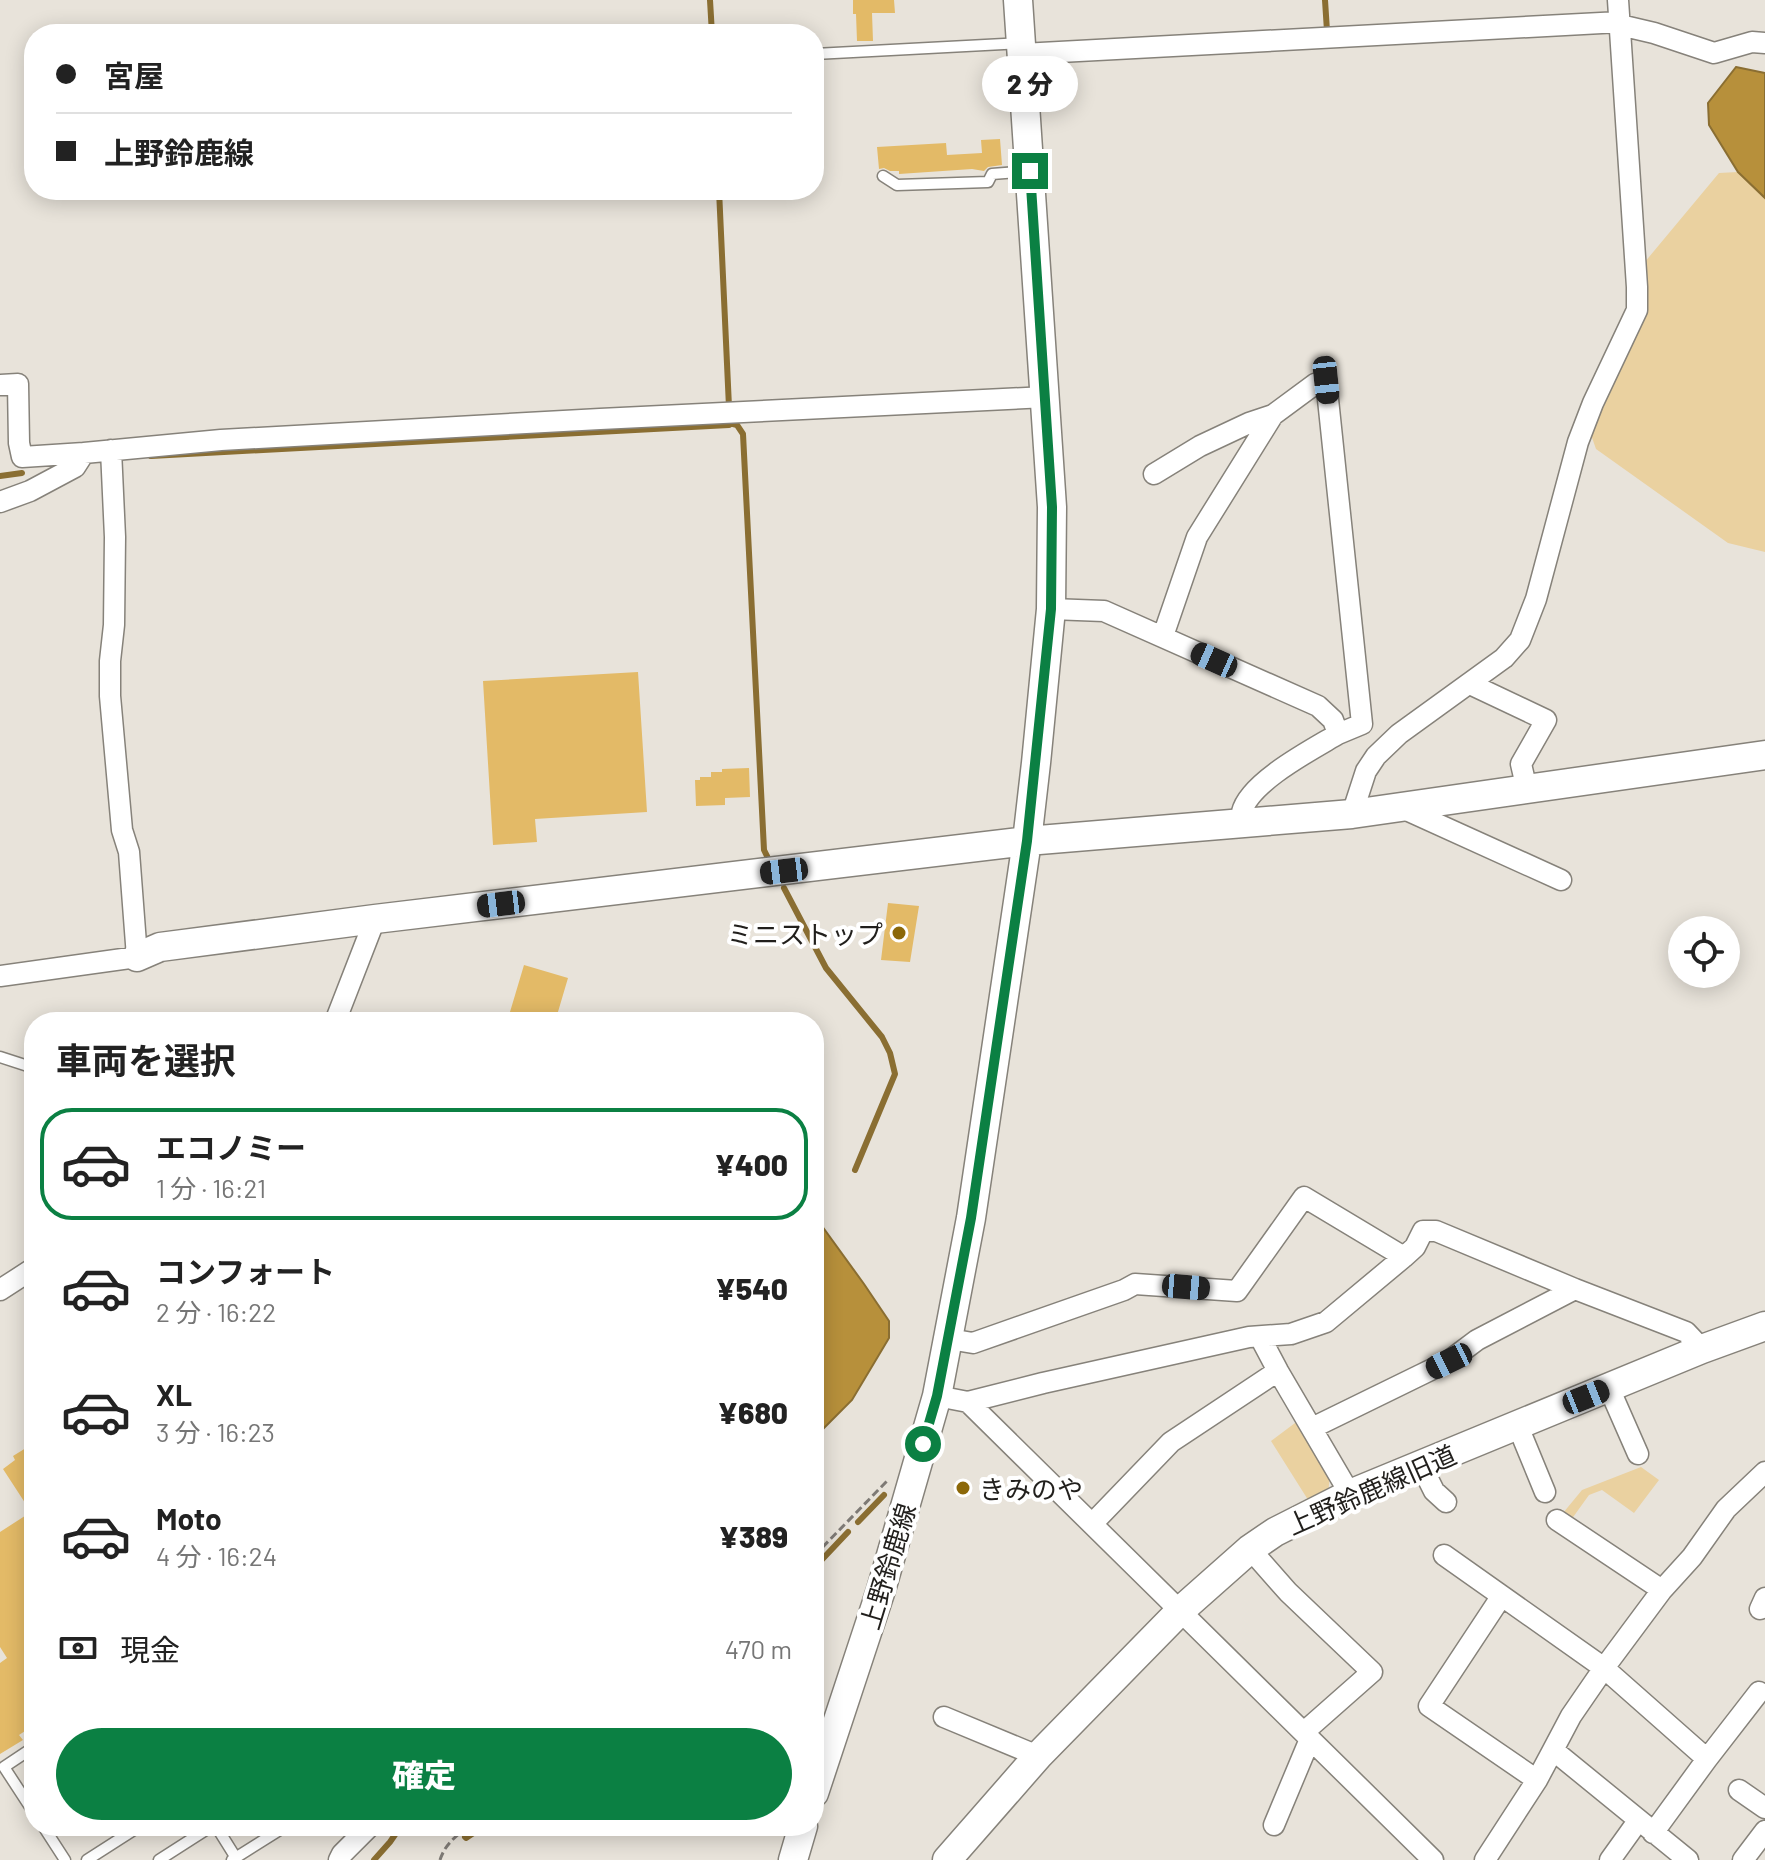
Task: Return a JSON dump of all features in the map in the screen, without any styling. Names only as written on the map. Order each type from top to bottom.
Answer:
[{"type":"street","name":"上野鈴鹿線","points":[[824,1763],[881,1590],[937,1396],[971,1218],[1027,841],[1051,609],[1052,507],[1018,0]]},
{"type":"street","points":[[1352,814],[1366,771],[1376,756],[1399,734],[1504,658],[1520,640],[1536,599],[1578,442],[1637,310],[1618,0]]},
{"type":"street","points":[[1022,49],[1620,24],[1714,53],[1752,42],[1765,43]]},
{"type":"street","points":[[1154,474],[1200,446],[1273,415],[1315,384],[1326,380],[1362,724],[1338,734],[1281,768],[1248,800],[1241,813],[1241,825]]},
{"type":"street","points":[[0,385],[18,384],[22,457],[221,440],[1046,397]]},
{"type":"street","points":[[1163,636],[1197,537],[1273,415]]},
{"type":"street","points":[[111,451],[115,537],[110,696],[122,830],[129,852],[137,957]]},
{"type":"street","points":[[0,502],[30,491],[75,467],[84,453]]},
{"type":"street","points":[[1051,609],[1104,611],[1163,636],[1318,706],[1333,720],[1338,734]]},
{"type":"street","points":[[1470,684],[1546,720],[1521,764],[1527,790]]},
{"type":"street","points":[[0,976],[137,957],[160,947],[375,919],[1027,841],[1352,814],[1765,755]]},
{"type":"street","points":[[1402,808],[1561,880]]},
{"type":"street","points":[[339,1012],[375,919]]},
{"type":"street","points":[[949,1339],[973,1343],[1135,1284],[1237,1291],[1304,1197],[1404,1257]]},
{"type":"street","points":[[937,1396],[968,1402],[1249,1337],[1291,1334],[1326,1322],[1415,1247],[1423,1231],[1436,1231],[1686,1332],[1702,1349]]},
{"type":"street","points":[[0,1290],[24,1274]]},
{"type":"street","points":[[1312,1428],[1449,1361],[1477,1340],[1575,1289]]},
{"type":"street","name":"上野鈴鹿線旧道","points":[[947,1860],[1038,1756],[1180,1611],[1250,1549],[1275,1532],[1350,1494],[1765,1326]]},
{"type":"street","points":[[1260,1337],[1350,1494]]},
{"type":"street","points":[[1092,1524],[1171,1442],[1278,1371]]},
{"type":"street","points":[[1609,1388],[1638,1454]]},
{"type":"street","points":[[968,1402],[1433,1860]]},
{"type":"street","points":[[1517,1424],[1545,1492]]},
{"type":"street","points":[[1421,1465],[1434,1491],[1446,1502]]},
{"type":"street","points":[[1485,1860],[1537,1780],[1571,1716],[1604,1668],[1726,1509],[1765,1472]]},
{"type":"street","points":[[1557,1520],[1662,1590]]},
{"type":"street","points":[[1250,1549],[1288,1592],[1372,1672],[1307,1735],[1274,1825]]},
{"type":"street","points":[[1444,1555],[1604,1668],[1707,1759]]},
{"type":"street","points":[[1501,1597],[1429,1706],[1537,1780]]},
{"type":"street","points":[[1610,1860],[1646,1827],[1707,1759],[1759,1692]]},
{"type":"street","points":[[944,1717],[1038,1756]]},
{"type":"street","points":[[1553,1750],[1688,1860]]},
{"type":"street","points":[[1739,1790],[1765,1808]]},
{"type":"street","points":[[1743,1860],[1765,1831]]},
{"type":"street","points":[[339,1860],[360,1836]]},
{"type":"street","points":[[793,1860],[800,1836]]},
{"type":"lane","points":[[824,54],[1022,49]]},
{"type":"lane","points":[[883,176],[897,185],[988,182],[992,174],[1030,171]]},
{"type":"lane","points":[[0,1057],[24,1065]]},
{"type":"lane","points":[[24,1754],[4,1767],[24,1789]]},
{"type":"lane","points":[[49,1836],[65,1860]]},
{"type":"lane","points":[[87,1860],[124,1836]]},
{"type":"lane","points":[[159,1860],[198,1836]]},
{"type":"lane","points":[[220,1836],[234,1859],[270,1836]]},
{"type":"path","points":[[824,1546],[890,1477]]},
{"type":"path","points":[[440,1860],[455,1836]]},
{"type":"shaded area","points":[[1736,67],[1765,73],[1765,198],[1738,172],[1709,125],[1708,103]]},
{"type":"shaded area","points":[[1738,172],[1765,198],[1765,552],[1728,543],[1596,449],[1589,429],[1644,263],[1719,173]]},
{"type":"shaded area","points":[[824,1229],[889,1321],[889,1338],[852,1400],[824,1428]]},
{"type":"shaded area","points":[[1299,1420],[1330,1474],[1328,1495],[1310,1503],[1271,1441]]},
{"type":"shaded area","points":[[1641,1467],[1659,1480],[1634,1513],[1602,1490],[1589,1495],[1571,1520],[1563,1513],[1582,1490]]},
{"type":"building","points":[[853,0],[894,0],[895,13],[872,13],[873,41],[857,41]]},
{"type":"building","points":[[1000,139],[1002,165],[988,167],[984,171],[972,169],[899,174],[899,171],[879,169],[877,147],[946,143],[947,155],[982,153],[981,140]]},
{"type":"building","points":[[638,672],[647,812],[535,819],[537,842],[493,845],[483,681]]},
{"type":"building","points":[[749,768],[750,797],[725,798],[725,805],[696,806],[695,780],[711,777],[711,772],[722,772],[722,769]]},
{"type":"building","name":"ミニストップ","points":[[888,903],[919,906],[910,962],[881,960]]},
{"type":"building","points":[[524,965],[568,978],[558,1012],[510,1012]]},
{"type":"building","points":[[24,1449],[24,1501],[3,1469],[15,1460],[13,1456]]},
{"type":"building","points":[[24,1517],[24,1732],[19,1735],[23,1740],[0,1754],[0,1663],[7,1658],[0,1647],[0,1532]]},
{"type":"waterway","points":[[710,0],[711,24]]},
{"type":"waterway","points":[[1325,0],[1327,31]]},
{"type":"waterway","points":[[719,200],[729,407]]},
{"type":"waterway","points":[[729,423],[737,425],[743,434],[764,850],[768,858]]},
{"type":"waterway","points":[[151,456],[729,425]]},
{"type":"waterway","points":[[0,476],[22,473]]},
{"type":"waterway","points":[[784,888],[826,968],[882,1037],[890,1053],[895,1074],[855,1170]]},
{"type":"waterway","points":[[858,1522],[884,1495]]},
{"type":"waterway","points":[[824,1557],[848,1532]]},
{"type":"waterway","points":[[374,1860],[394,1836]]},
{"type":"waterway","points":[[465,1837],[469,1836]]},
{"type":"place","name":"ミニストップ","points":[[899,933]]},
{"type":"place","name":"きみのや","points":[[963,1488]]},
{"type":"route","points":[[923,1444],[937,1396],[971,1218],[1027,841],[1051,609],[1052,507],[1030,171]]}]
